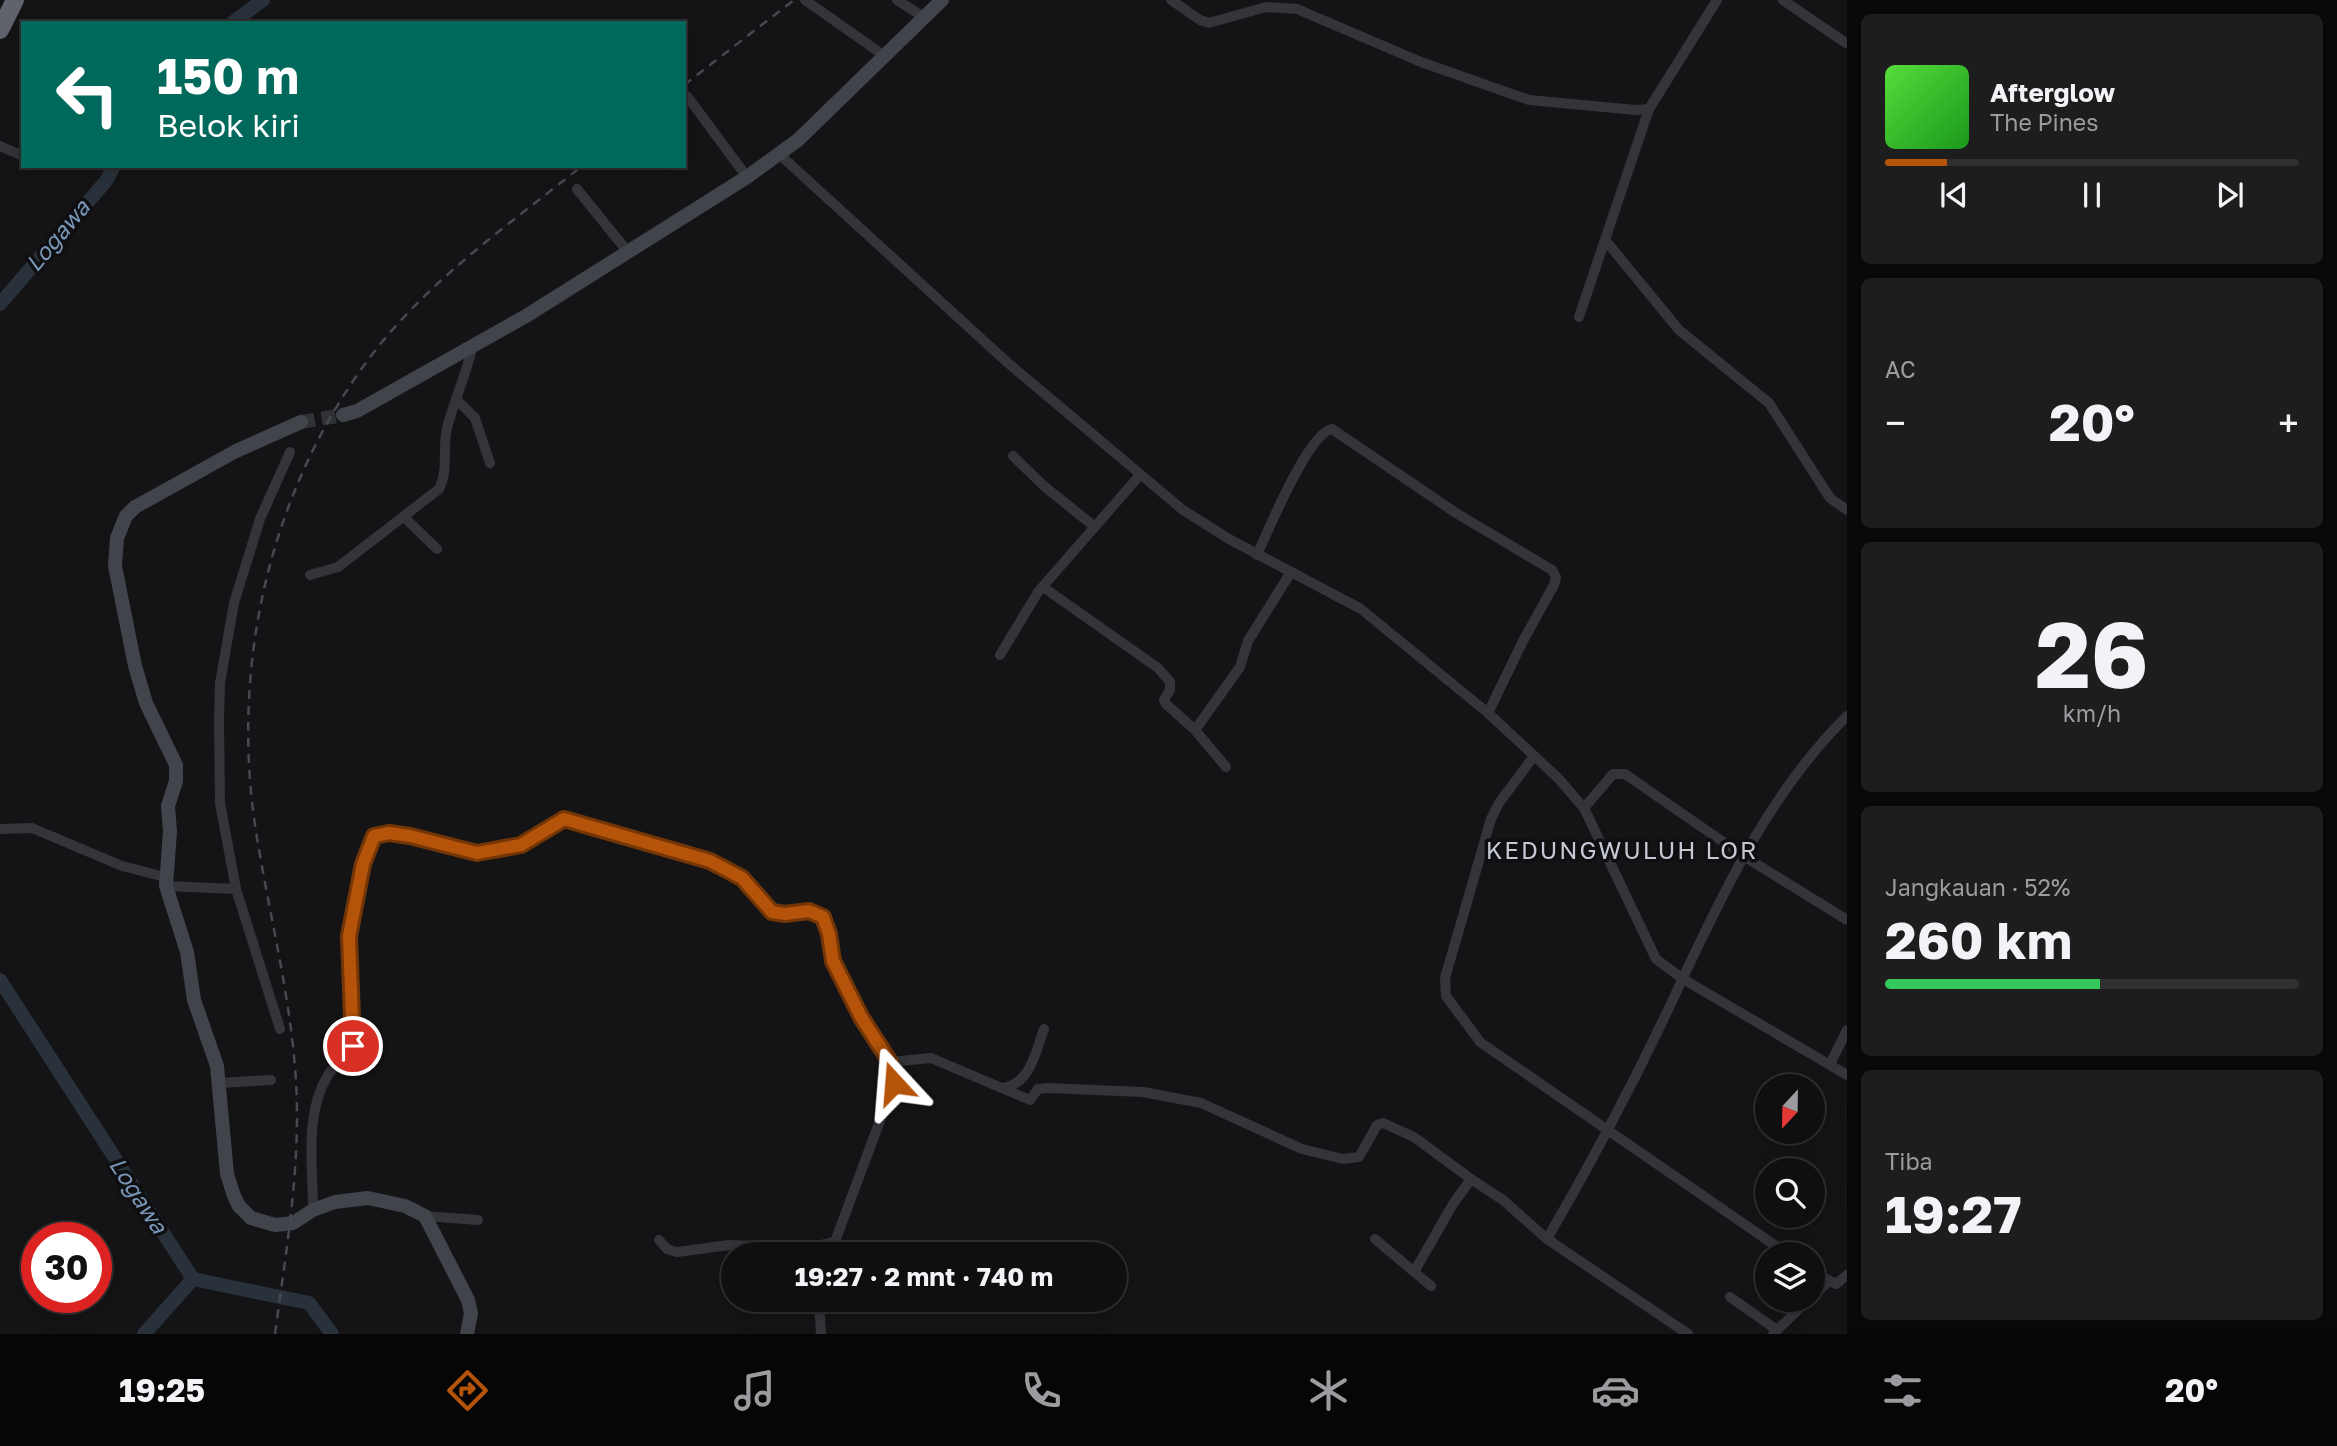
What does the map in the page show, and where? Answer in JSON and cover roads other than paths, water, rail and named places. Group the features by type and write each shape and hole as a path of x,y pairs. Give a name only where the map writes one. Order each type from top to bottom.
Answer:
{"highway":[{"path":"0,30 15,0"}],"street":[{"path":"805,0 886,57"},
{"path":"897,0 925,18"},
{"path":"343,415 362,408 472,348 747,177 798,140 942,0"},
{"path":"1171,0 1209,23 1266,7 1297,9 1421,62 1529,100 1598,108 1650,109"},
{"path":"1579,317 1650,109 1717,0"},
{"path":"1783,0 1846,43"},
{"path":"687,96 747,177"},
{"path":"1,149 21,155"},
{"path":"779,154 1008,363 1191,516 1257,555 1361,609 1488,713 1584,808 1653,954 1683,979 1847,1075"},
{"path":"577,189 627,251"},
{"path":"1606,241 1679,330 1769,404 1830,498 1847,510"},
{"path":"310,575 334,570 436,492 442,482 447,430 466,376 472,348"},
{"path":"456,399 475,418 490,463"},
{"path":"300,422 236,451 135,506 126,516 117,538 115,566 135,666 158,732 176,765 176,781 168,806 170,831 166,881 187,952 194,1000 216,1059 227,1174 239,1206 251,1218 275,1225 293,1223 313,1210 335,1202 368,1198 397,1204 425,1216 478,1220"},
{"path":"1257,555 1304,459 1321,433 1332,429 1456,513 1552,570 1556,578 1554,585 1488,713"},
{"path":"280,1029 236,889 220,803 219,720 224,658 246,559 260,519 290,452"},
{"path":"1013,456 1051,493 1095,527"},
{"path":"1000,655 1043,587 1140,475"},
{"path":"404,517 437,549"},
{"path":"1195,730 1240,667 1248,641 1291,572"},
{"path":"1043,587 1158,668 1170,682 1170,690 1164,700 1166,705 1195,730 1226,767"},
{"path":"1547,1239 1608,1132 1742,855 1804,765 1847,716"},
{"path":"1534,756 1499,803 1491,819 1445,978 1446,996 1480,1042 1770,1242"},
{"path":"1584,808 1613,774 1621,772 1742,855 1847,920"},
{"path":"313,1210 315,1106 329,1074 352,1052 349,936 370,841 380,833 410,836 477,853 521,845 564,819 710,861 742,878 772,912 785,914 809,911 823,917 833,961 845,988 890,1062 894,1077 892,1092 835,1242"},
{"path":"0,830 32,828 122,866 166,881 236,889"},
{"path":"1002,1088 1014,1086 1024,1079 1044,1029"},
{"path":"1830,1064 1847,1030"},
{"path":"890,1062 931,1058 1030,1100 1038,1089 1048,1088 1162,1094 1214,1107 1302,1149 1350,1159 1359,1157 1377,1125 1382,1123 1414,1137 1503,1200 1547,1239 1688,1334"},
{"path":"220,1083 271,1080"},
{"path":"1414,1272 1453,1204 1471,1179"},
{"path":"425,1216 468,1300 471,1313 467,1334"},
{"path":"1375,1239 1431,1286"},
{"path":"659,1240 667,1249 677,1252 721,1246"},
{"path":"1825,1280 1839,1283 1847,1275"},
{"path":"1825,1285 1828,1282"},
{"path":"1730,1297 1775,1332 1796,1312"},
{"path":"820,1312 821,1334"}],"waterway":[{"name":"Logawa","path":"235,21 263,0"},
{"name":"Logawa","path":"0,304 106,181 113,168"},
{"name":"Logawa","path":"0,980 193,1279 309,1303 332,1334"},
{"path":"144,1334 193,1279"}],"tunnel":[{"path":"301,422 343,415"}],"railway":[{"path":"686,83 794,0"},
{"path":"275,1334 292,1208 297,1114 289,1017 260,857 249,761 249,697 256,633 269,570 288,509 313,450 345,394 382,342 427,293 579,168"}],"district":[{"name":"KEDUNGWULUH LOR","path":"1622,849"}]}
